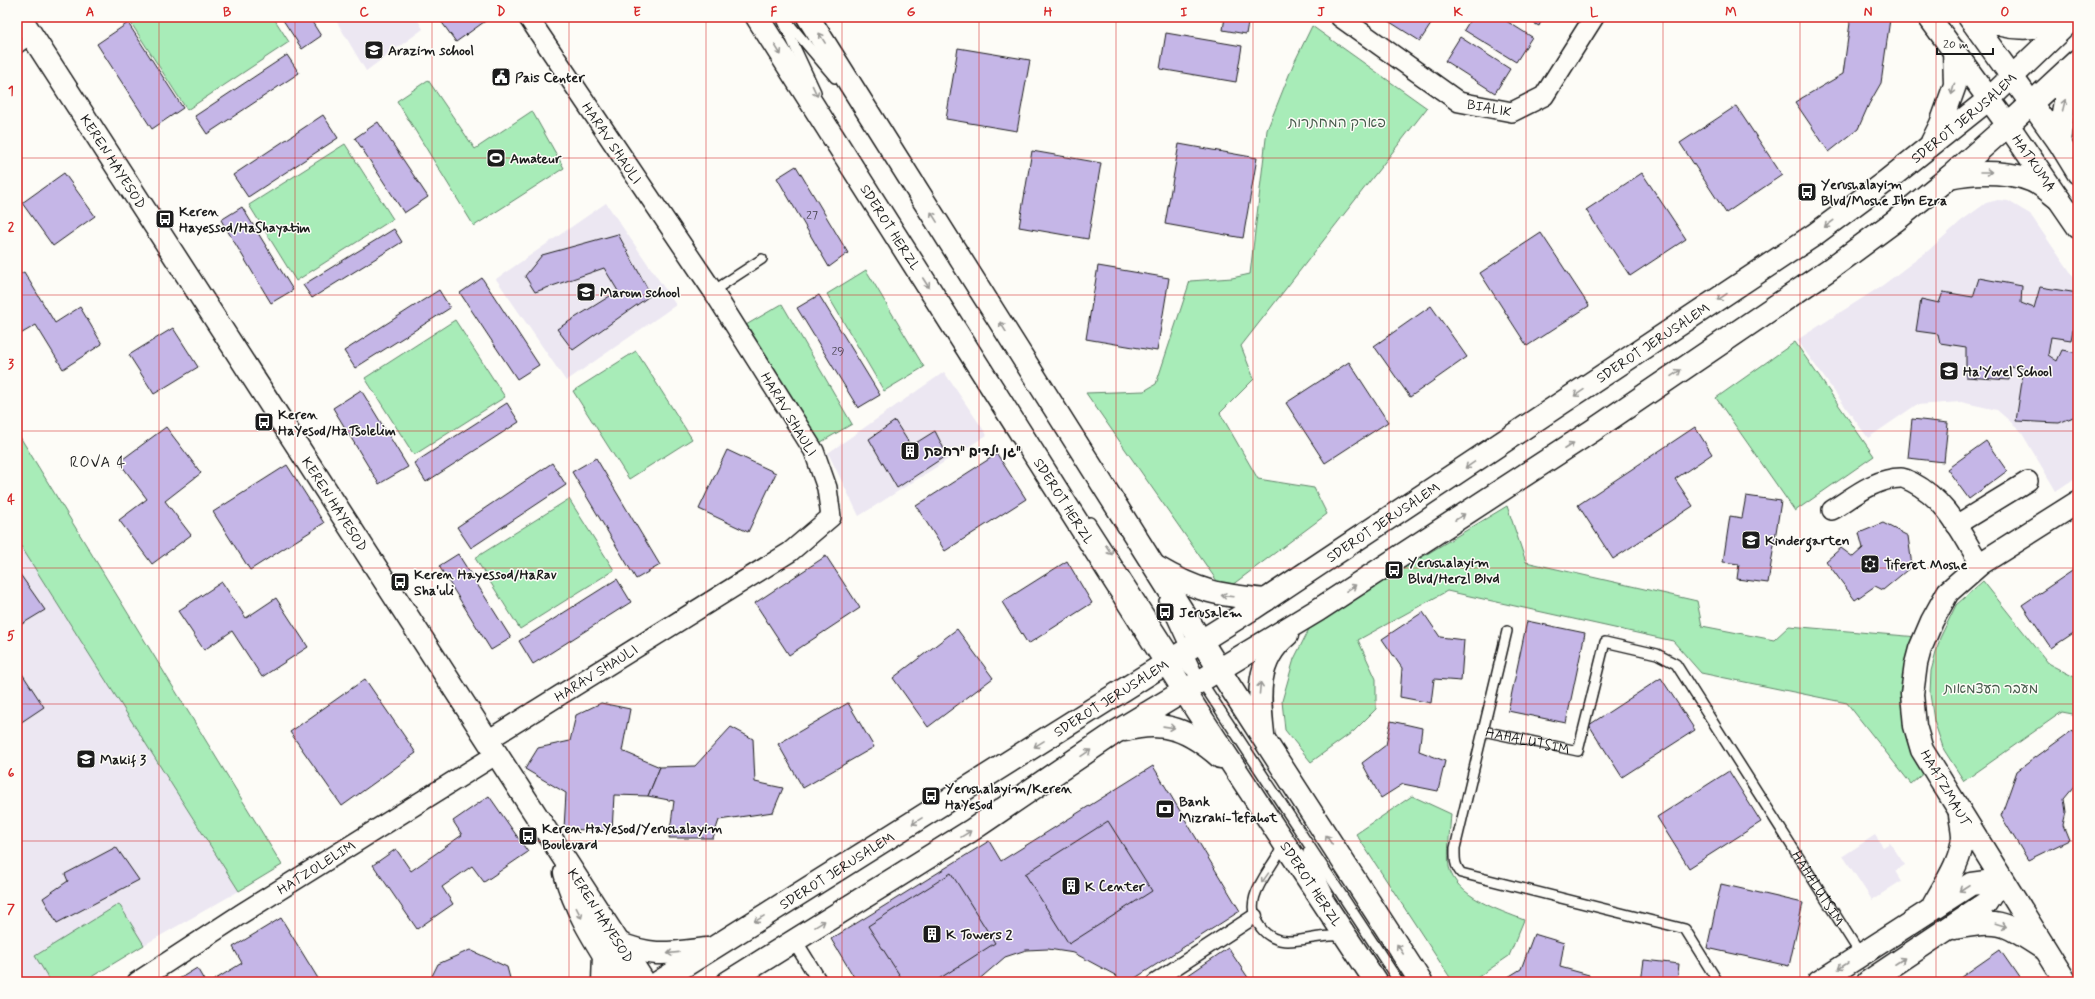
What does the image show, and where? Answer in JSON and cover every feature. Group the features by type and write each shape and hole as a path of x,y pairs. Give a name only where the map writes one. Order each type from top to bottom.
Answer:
{"main road":[{"name":"SDEROT HERZL","path":"757,17 996,393 1201,680 1264,741 1421,982"},
{"name":"SDEROT HERZL","path":"808,17 1024,360 1151,571 1183,653 1201,680 1234,769 1371,975"},
{"name":"HATKUMA","path":"1929,17 2008,125 2078,227"},
{"path":"1969,17 2059,142 2078,173"},
{"path":"1984,17 1993,23 2031,29 2071,19"},
{"name":"SDEROT JERUSALEM","path":"659,982 1266,600 1814,235 1929,148 1989,99 2071,19"},
{"name":"KEREN HAYESOD","path":"26,29 558,849 611,948 621,982"},
{"path":"1929,148 1941,124 1955,85 1954,50"},
{"path":"728,982 972,830 1116,732 1318,610 1592,431 1824,273 1895,221 1948,178 2032,104 2078,60"},
{"path":"2059,142 2065,100 2078,71"},
{"path":"1948,178 1970,172 1995,172 2041,185 2059,199"},
{"name":"HAATZMAUT","path":"2066,982 1960,814 1922,750 1915,726 1912,694 1920,649 1932,621 1948,592 1980,564 2078,502"},
{"path":"1151,571 1206,592 1222,596 1266,600"},
{"path":"1264,741 1259,700 1261,677 1267,660 1280,640 1318,610"},
{"path":"1116,732 1148,726 1175,728 1204,743 1234,769"},
{"path":"1930,910 1952,873 1958,856 1963,836 1960,814"},
{"path":"1819,982 1971,884 2001,880"},
{"path":"1868,982 1986,903 2001,880"},
{"path":"1949,929 1996,923 2017,932 2047,951"},
{"path":"603,982 611,948 658,954 712,949"},
{"name":"KEREN HAYESOD","path":"611,948 644,982"}],"street":[{"name":"HARAV SHAULI","path":"492,747 790,552 831,517 827,488 814,451 712,291 528,17"},
{"name":"BIALIK","path":"1340,17 1459,102 1512,112 1544,96 1594,17"},
{"path":"1832,510 1865,489 1883,481 1902,478 1920,486 1941,502 1980,564"},
{"path":"1956,525 2028,481"},
{"name":"HATZOLELIM","path":"137,982 242,914 492,747"},
{"path":"1154,982 1255,916"},
{"path":"794,940 820,982"}],"lane":[{"path":"783,17 845,156"},
{"path":"783,17 880,131"},
{"path":"712,291 762,259"},
{"path":"996,393 1076,502"},
{"path":"1085,515 1183,653"},
{"path":"1160,594 1183,653"},
{"path":"1483,731 1507,631"},
{"name":"HAHALUTSIM","path":"1718,982 1685,928 1461,873 1456,868 1454,862 1455,848 1483,731 1578,751 1605,642 1657,654 1676,664 1861,955"},
{"path":"1201,680 1399,982"},
{"path":"1289,814 1371,975"},
{"path":"1284,844 1279,856 1256,889 1253,900 1255,916 1258,924 1265,933 1280,940 1292,941 1326,935 1344,936"}],"shaded area":[{"name":"Arazim school","path":"334,17 416,17 423,29 366,71"},
{"name":"Ha'Yovel School","path":"1998,200 2008,201 2030,214 2078,284 2078,476 2056,491 2020,430 1997,410 1961,402 1916,405 1868,438 1797,340 1883,285 1929,250 1961,221 1986,203"},
{"name":"Marom school","path":"606,203 676,305 566,381 496,279"},
{"path":"944,372 987,435 859,516 828,453"},
{"name":"Makif 3","path":"17,540 239,891 144,945 83,982 17,982"},
{"path":"1875,835 1883,847 1890,843 1905,865 1895,871 1901,881 1872,900 1843,856"}],"green space":[{"path":"141,17 273,17 289,42 187,110 131,23"},
{"name":"פארק המחתרות","path":"1312,26 1427,108 1241,346 1254,379 1220,413 1258,479 1314,488 1327,514 1224,591 1086,393 1144,391 1156,384 1190,281 1232,278 1250,274 1267,130 1293,65"},
{"name":"Amateur","path":"428,80 475,149 532,111 564,168 474,226 397,101"},
{"path":"345,144 393,219 296,281 249,205"},
{"path":"866,270 924,367 884,391 827,294"},
{"path":"782,304 852,424 816,445 746,325"},
{"path":"455,320 505,397 414,455 365,378"},
{"path":"1795,342 1874,456 1795,511 1716,398"},
{"path":"636,351 692,439 629,479 573,391"},
{"path":"17,432 282,865 239,891 17,540"},
{"path":"569,499 614,570 520,629 475,558"},
{"path":"1507,506 1526,562 1697,601 1702,626 1774,640 1789,626 1918,637 1926,771 1911,784 1847,703 1701,673 1673,641 1447,591 1358,640 1376,679 1376,709 1354,731 1311,762 1285,730 1282,701 1294,659 1312,623"},
{"name":"מעבר העצמאות","path":"1983,581 2049,664 2078,679 2078,715 2062,712 1964,781 1944,750 1934,721 1930,694 1931,671 1940,638 1956,605"},
{"path":"1412,796 1451,814 1448,862 1453,877 1460,887 1491,907 1524,920 1509,956 1471,982 1453,982 1356,834"},
{"path":"119,904 144,945 83,982 51,982 35,956"}],"building":[{"path":"281,17 309,17 321,36 302,49"},
{"path":"438,17 491,17 456,42"},
{"path":"1225,17 1249,17 1246,34 1223,30"},
{"path":"1382,17 1433,17 1435,18 1420,41"},
{"path":"1472,17 1500,17 1532,37 1516,62 1464,30"},
{"path":"1522,17 1543,17 1539,26"},
{"path":"1847,17 1889,17 1890,19 1881,83 1869,104 1858,129 1829,152 1795,102 1843,74 1850,23"},
{"path":"128,23 183,108 152,129 97,44"},
{"path":"1166,33 1242,46 1236,82 1160,69"},
{"path":"1460,37 1510,69 1495,93 1445,61"},
{"path":"958,48 1030,60 1017,131 946,119"},
{"path":"287,55 299,73 207,134 195,116"},
{"path":"1736,106 1782,175 1726,213 1680,143"},
{"path":"323,115 338,138 248,197 233,175"},
{"path":"378,122 428,197 404,213 355,138"},
{"path":"1179,144 1257,158 1243,238 1165,224"},
{"path":"1032,151 1101,163 1088,239 1019,227"},
{"path":"796,166 848,253 829,267 777,178"},
{"path":"64,173 95,216 53,246 22,203"},
{"path":"1642,173 1686,239 1630,276 1586,210"},
{"path":"242,207 293,290 271,303 221,220"},
{"path":"394,229 402,242 312,298 303,285"},
{"path":"1541,233 1589,306 1527,346 1480,273"},
{"path":"618,234 651,295 573,350 557,329 618,291 604,268 535,292 525,276 542,255"},
{"path":"1098,266 1169,278 1157,351 1086,339"},
{"path":"24,272 55,323 80,307 102,344 63,369 36,325 17,336 17,276"},
{"path":"482,278 539,365 517,379 460,293"},
{"path":"1979,278 2022,286 2021,303 2034,308 2040,287 2078,293 2078,304 2071,340 2051,337 2048,355 2057,361 2062,350 2078,353 2078,415 2059,423 2016,421 2024,368 2011,367 2009,380 1966,377 1966,347 1940,343 1938,334 1916,331 1921,299 1939,303 1943,292 1973,297"},
{"path":"439,290 450,308 355,368 344,351"},
{"path":"819,295 880,395 858,408 797,308"},
{"path":"1431,306 1467,357 1410,397 1374,346"},
{"path":"173,328 198,367 154,394 129,355"},
{"path":"1349,362 1388,422 1325,463 1286,403"},
{"path":"361,390 408,467 379,484 333,408"},
{"path":"507,403 519,422 426,482 414,463"},
{"path":"1912,419 1948,423 1944,462 1908,458"},
{"name":"גן ילדים \"רחפת\"","path":"895,421 911,446 935,431 947,455 897,488 869,439"},
{"path":"166,427 201,473 165,501 191,535 152,564 119,520 147,499 119,462"},
{"path":"1695,427 1712,454 1675,479 1693,506 1613,559 1578,505"},
{"path":"1986,441 2007,471 1969,499 1947,469"},
{"path":"727,450 776,473 748,532 699,509"},
{"path":"997,454 1026,499 945,551 916,506"},
{"path":"596,458 660,565 636,579 572,472"},
{"path":"552,463 566,485 471,548 457,527"},
{"path":"287,465 324,523 250,570 213,512"},
{"name":"Kindergarten","path":"1746,496 1781,501 1768,583 1737,579 1739,564 1723,562 1730,516 1742,518"},
{"name":"Tiferet Moshe","path":"1883,523 1908,536 1912,566 1883,590 1875,586 1855,600 1826,561 1841,548 1853,557 1863,548 1859,533"},
{"path":"458,554 511,638 491,650 439,566"},
{"path":"826,556 860,608 789,655 755,603"},
{"path":"1067,561 1092,603 1028,644 1002,602"},
{"path":"2078,567 2078,630 2051,648 2022,605"},
{"path":"17,570 45,610 17,627"},
{"path":"617,579 631,602 533,664 519,641"},
{"path":"222,582 246,618 276,598 308,647 262,677 232,631 204,650 178,611"},
{"path":"1423,612 1440,637 1464,640 1461,681 1434,679 1431,703 1400,697 1402,668 1382,639"},
{"path":"1527,621 1585,633 1566,723 1508,711"},
{"path":"957,629 993,678 928,727 893,678"},
{"path":"17,666 44,707 17,725"},
{"path":"1661,678 1695,730 1622,777 1589,725"},
{"path":"365,679 416,753 342,806 290,732"},
{"path":"601,703 630,709 622,751 660,767 648,796 614,795 612,831 564,829 566,793 525,769 538,748 570,741 576,715"},
{"path":"848,703 874,747 803,788 778,744"},
{"path":"1391,721 1422,728 1419,751 1445,761 1438,791 1403,784 1381,798 1362,763 1386,745"},
{"path":"731,727 753,739 755,782 783,788 773,812 719,820 713,838 669,838 674,801 648,796 660,767 695,766"},
{"path":"2073,730 2078,741 2078,781 2064,798 2066,812 2063,825 2069,840 2028,860 2001,816 2017,771"},
{"name":"K Center","path":"1153,766 1240,911 1129,982 1121,982 1115,975 1074,953 1048,949 1026,950 1005,957 976,982 857,982 831,939 989,841 1001,861"},
{"path":"1729,771 1761,822 1689,868 1657,817"},
{"path":"489,796 528,852 484,882 472,866 442,887 453,904 417,929 373,865 396,849 411,871 462,835 453,821"},
{"path":"1108,821 1152,891 1069,944 1025,874"},
{"path":"116,847 139,880 57,923 43,898 68,881 65,874"},
{"name":"K Towers 2","path":"951,873 995,943 934,982 904,982 868,926"},
{"path":"1721,884 1803,903 1789,966 1707,948"},
{"path":"281,918 319,980 315,982 211,982 242,963 233,947"},
{"path":"1534,934 1564,943 1560,967 1589,975 1588,982 1500,982 1521,969"},
{"path":"1228,948 1251,982 1178,982"},
{"path":"470,950 507,967 511,982 429,982 438,964"},
{"path":"2000,950 2022,982 1954,982"},
{"path":"1644,960 1679,964 1677,982 1641,982"},
{"path":"197,968 205,982 174,982"}],"place":[{"name":"Arazim school","path":"374,50"},
{"name":"Pais Center","path":"501,77"},
{"name":"Amateur","path":"496,158"},
{"name":"Yerushalayim Blvd/Moshe Ibn Ezra","path":"1807,192"},
{"name":"Keren Hayessod/HaShayatim","path":"165,219"},
{"name":"Marom school","path":"586,292"},
{"name":"Ha'Yovel School","path":"1949,371"},
{"name":"Keren HaYesod/HaTsolelim","path":"264,422"},
{"name":"גן ילדים \"רחפת\"","path":"910,451"},
{"name":"Kindergarten","path":"1751,540"},
{"name":"Tiferet Moshe","path":"1870,564"},
{"name":"Yerushalayim Blvd/Herzl Blvd","path":"1394,570"},
{"name":"Keren Hayessod/HaRav Sha'uli","path":"400,582"},
{"name":"Jerusalem","path":"1165,612"},
{"name":"Makif 3","path":"86,759"},
{"name":"Yerushalayim/Keren HaYesod","path":"931,796"},
{"name":"Bank Mizrahi-Tefahot","path":"1165,809"},
{"name":"Keren HaYesod/Yerushalayim Boulevard","path":"528,836"},
{"name":"K Center","path":"1071,886"},
{"name":"K Towers 2","path":"932,934"}],"district":[{"name":"ROVA 4","path":"98,462"}]}
